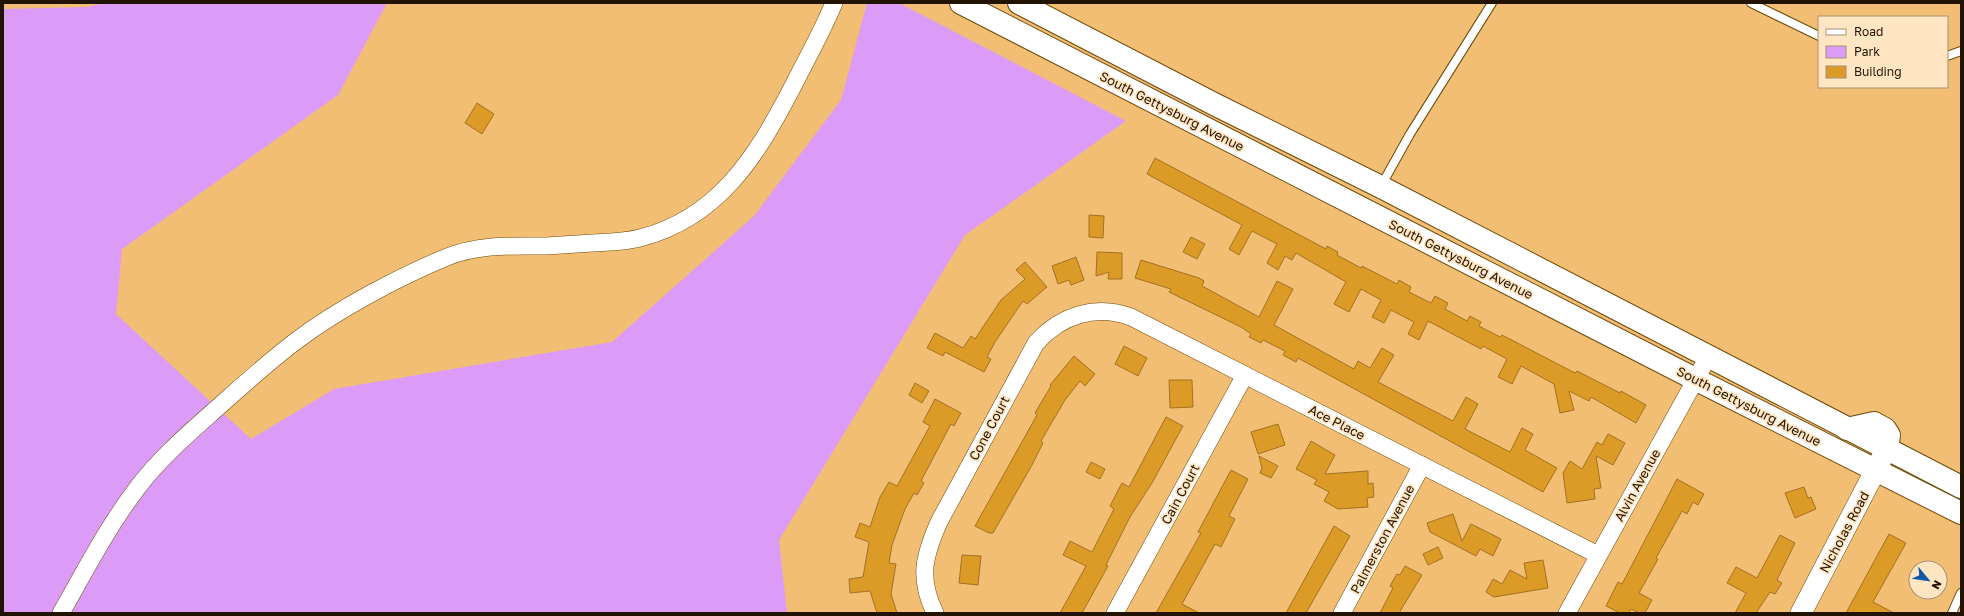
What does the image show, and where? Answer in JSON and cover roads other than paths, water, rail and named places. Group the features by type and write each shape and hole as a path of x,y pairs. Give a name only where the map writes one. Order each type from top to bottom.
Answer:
{"main road":[{"name":"South Gettysburg Avenue","path":"961,3 1695,380 1961,513"},
{"name":"South Gettysburg Avenue","path":"1019,3 1216,105 1381,187 1847,429 1874,423 1885,429 1889,436 1887,450"},
{"path":"1887,450 1961,487"}],"street":[{"path":"61,613 100,544 126,504 150,473 206,419 264,367 296,341 326,321 392,284 447,257 463,251 503,246 552,246 638,239 664,230 708,204 740,173 772,127 834,3"},
{"name":"Ace Place","path":"1070,318 1093,311 1122,314 1188,345 1598,555"},
{"name":"Cone Court","path":"935,613 925,582 924,571 927,554 939,522 1028,356 1044,335 1052,328 1070,318"},
{"name":"Alvin Avenue","path":"1567,613 1708,356"},
{"name":"Cain Court","path":"1116,613 1245,375"},
{"name":"Nicholas Road","path":"1800,613 1887,450"},
{"name":"Palmerston Avenue","path":"1342,613 1422,465"}],"lane":[{"path":"1381,187 1410,134 1492,3"},
{"path":"1751,3 1818,36"},
{"path":"1948,56 1961,51"},
{"path":"1952,613 1961,594"}]}
